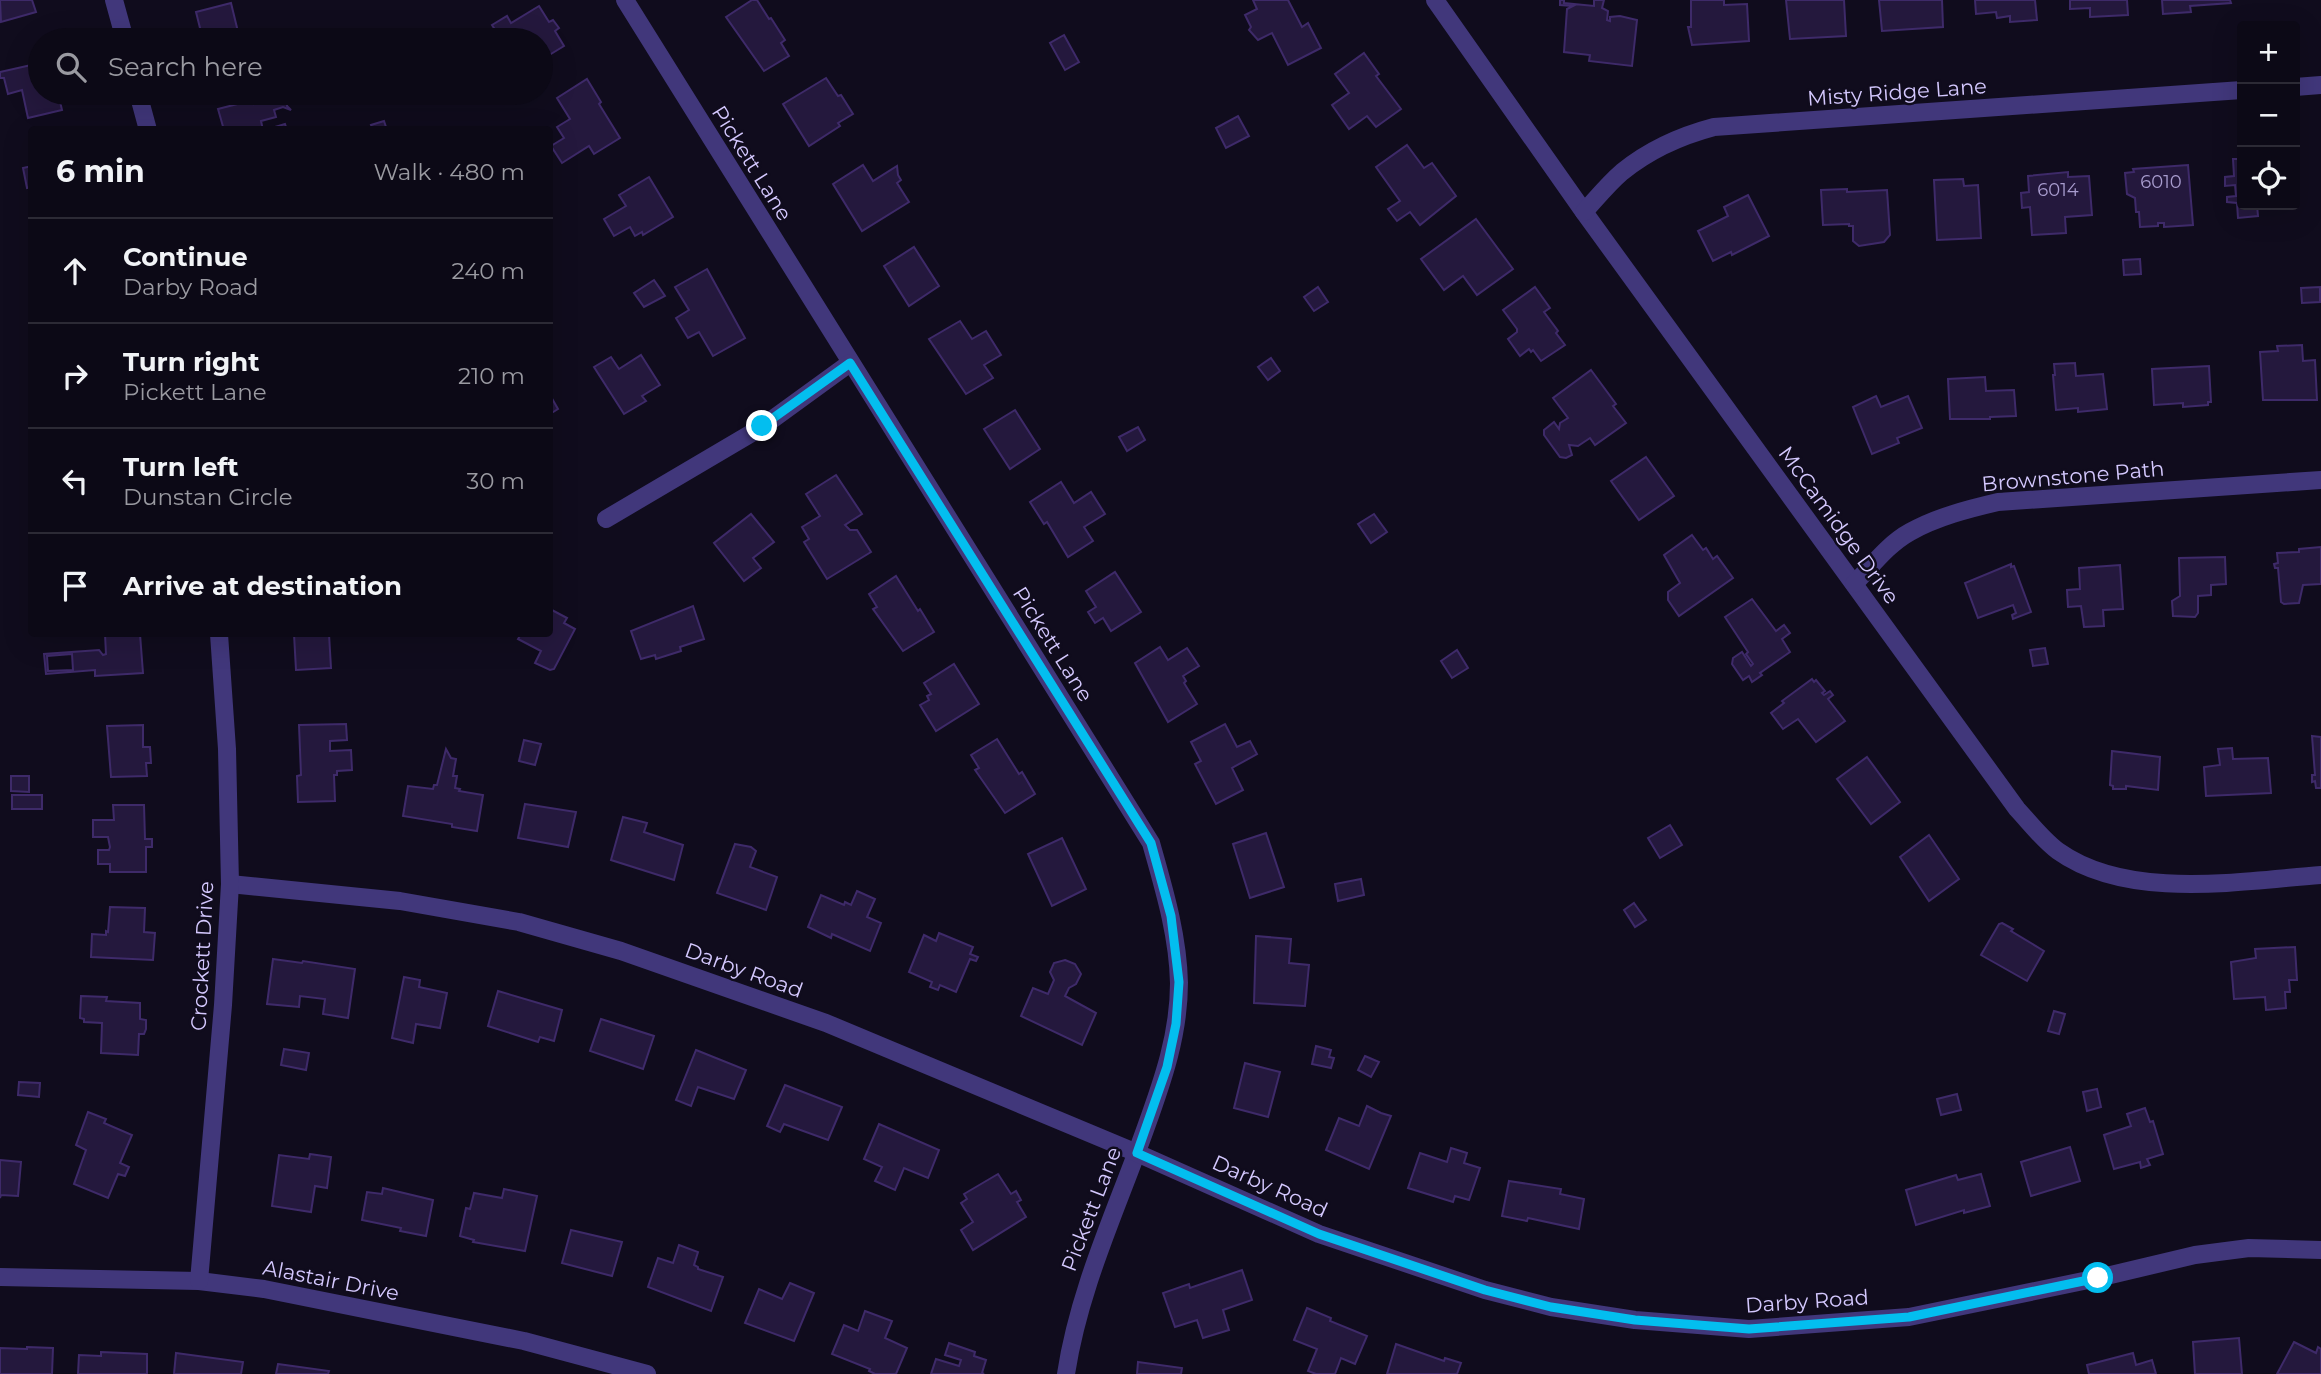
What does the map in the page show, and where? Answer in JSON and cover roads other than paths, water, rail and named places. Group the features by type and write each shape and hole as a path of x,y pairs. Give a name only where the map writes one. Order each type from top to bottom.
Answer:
{"street":[{"path":"114,0 122,28"},
{"name":"Pickett Lane","path":"625,0 1151,843 1171,916 1179,982 1176,1024 1167,1067 1088,1280 1066,1374"},
{"name":"McCamidge Drive","path":"1435,0 1584,212 2017,809 2056,850 2083,866 2130,879 2197,884 2321,875"},
{"path":"2300,86 2321,85"},
{"name":"Misty Ridge Lane","path":"1584,212 1620,173 1651,152 1683,135 1714,128 2237,90"},
{"path":"141,105 147,126"},
{"path":"606,519 762,426 850,363"},
{"name":"Brownstone Path","path":"1854,584 1883,554 1909,533 1965,509 1998,502 2321,480"},
{"name":"Crockett Drive","path":"199,1280 223,1005 230,884 227,749 219,637"},
{"name":"Darby Road","path":"230,884 400,901 519,922 621,951 826,1023 1137,1153 1319,1234 1472,1286 1551,1307 1635,1320 1749,1329 1909,1317 2195,1255 2249,1248 2321,1250"},
{"name":"Alastair Drive","path":"0,1277 199,1280 264,1289 524,1341 647,1374"}]}
